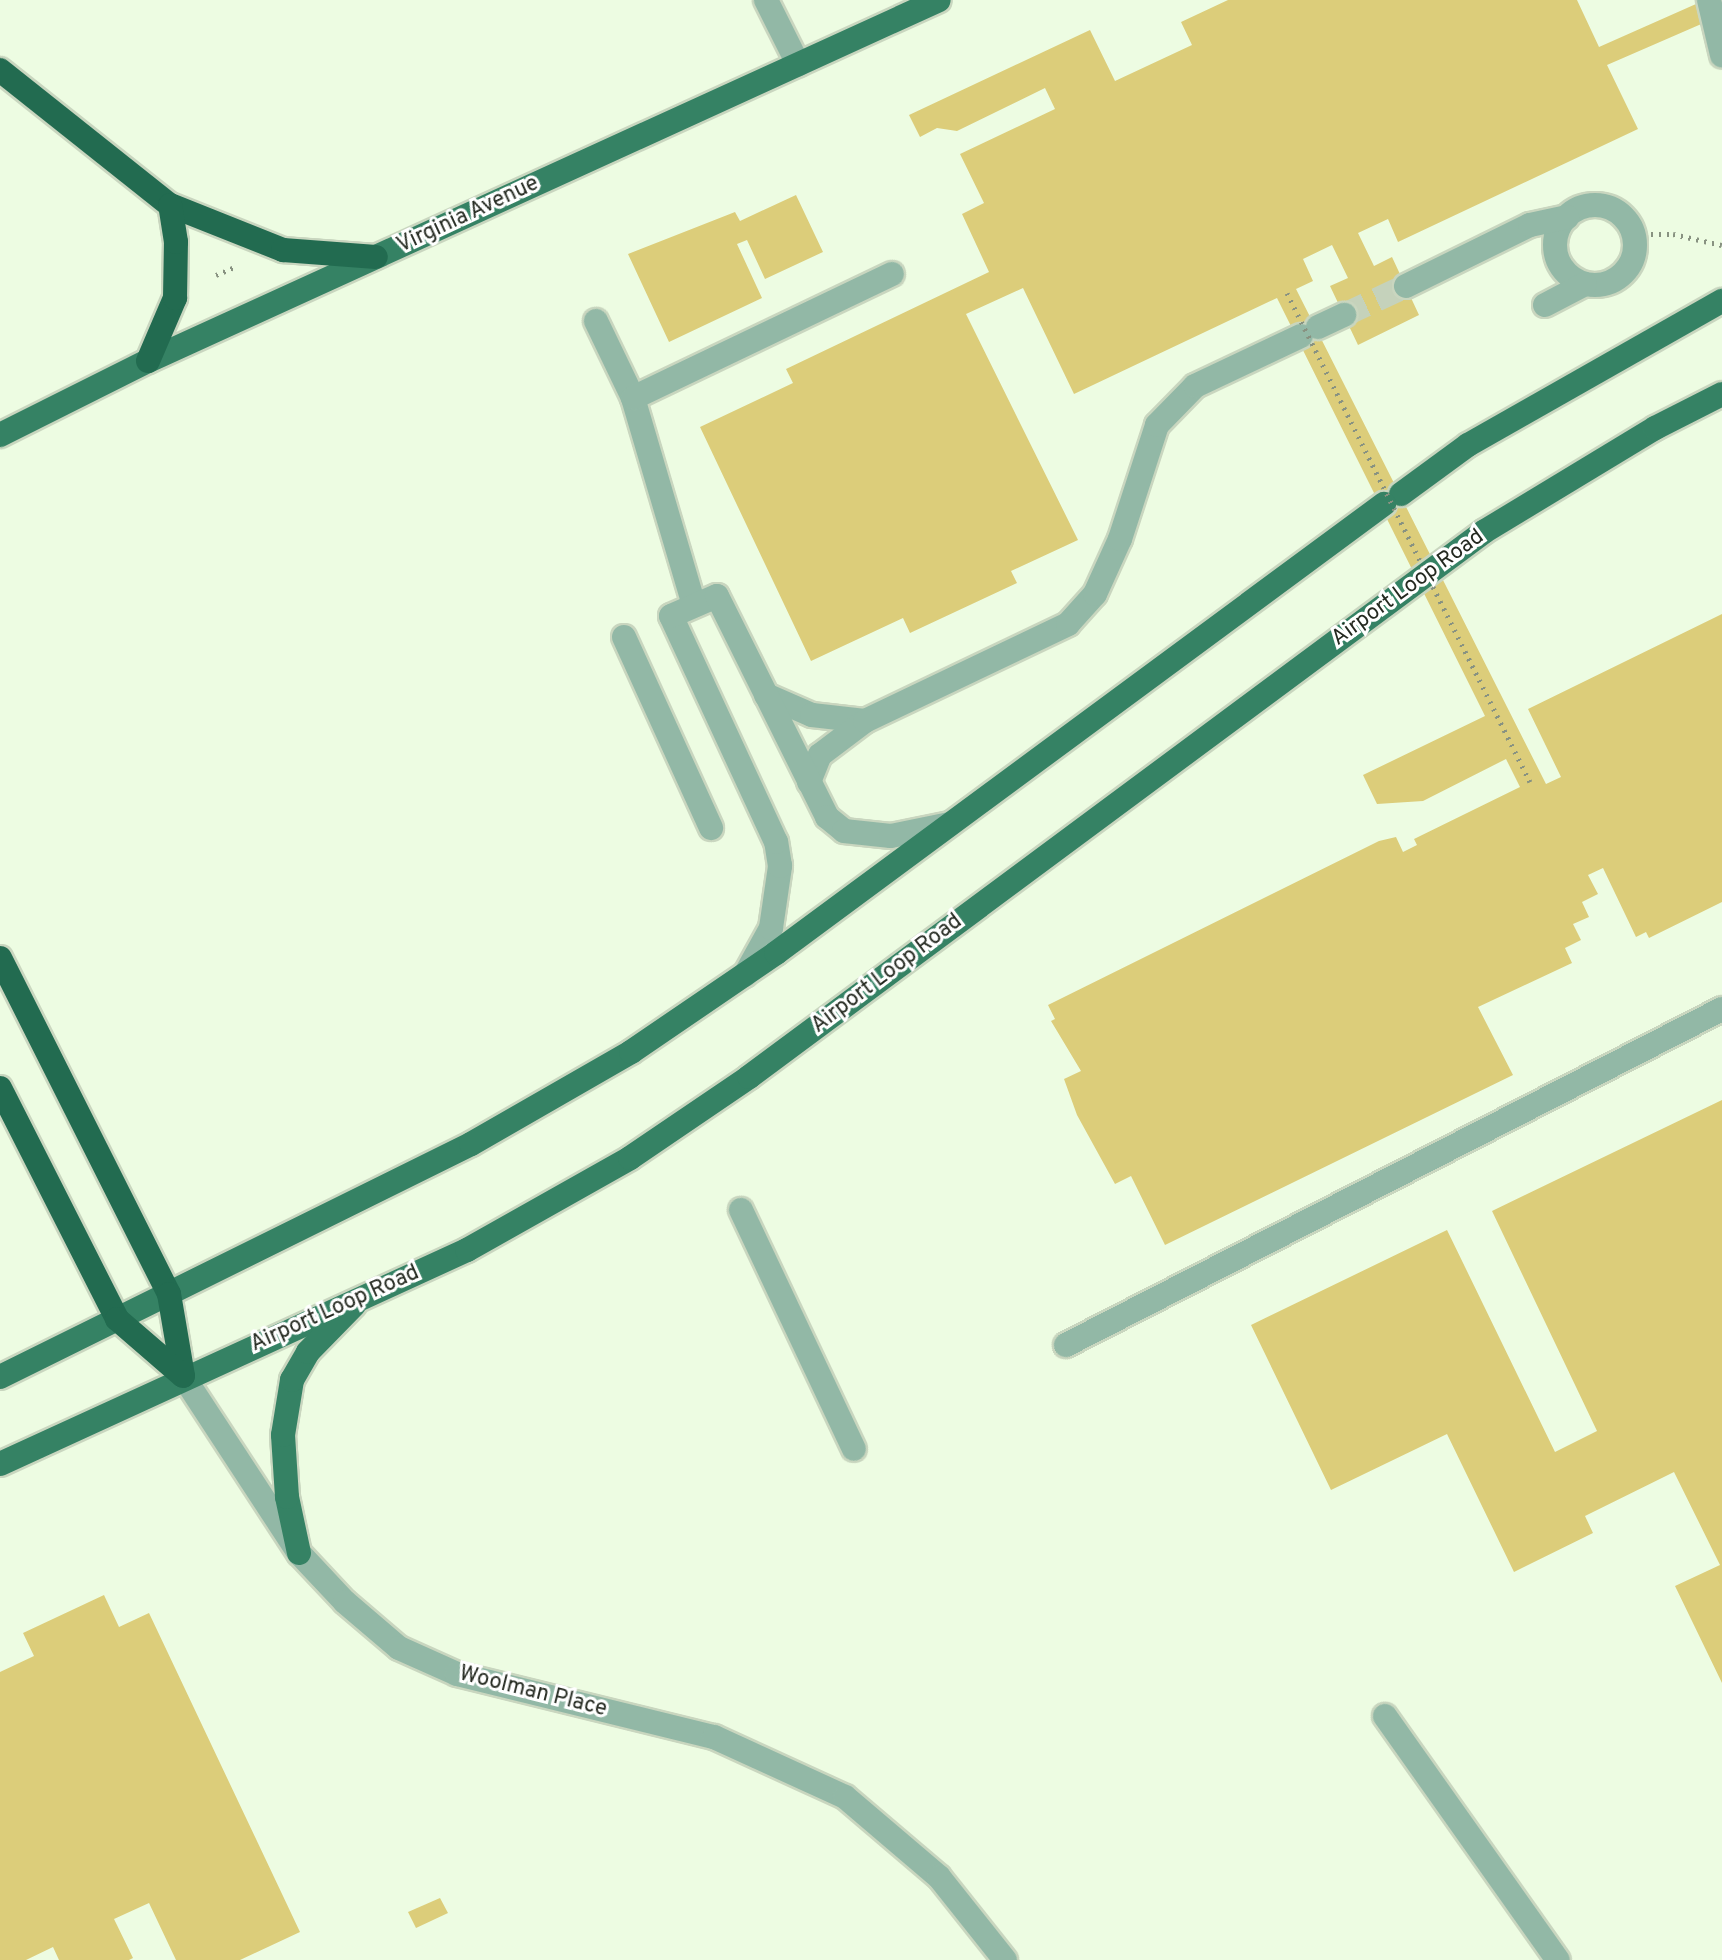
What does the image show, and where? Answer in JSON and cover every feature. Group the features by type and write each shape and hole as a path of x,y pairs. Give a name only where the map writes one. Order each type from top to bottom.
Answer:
{"highway":[{"path":"0,70 170,205 283,250 376,257"},
{"path":"148,361 175,298 176,242 170,205"},
{"path":"0,958 169,1294 183,1376"},
{"path":"0,1088 117,1319 183,1376"}],"main road":[{"name":"Virginia Avenue","path":"0,435 148,361 939,0"},
{"path":"0,1377 471,1144 631,1052 745,975 1468,445 1722,301"},
{"name":"Airport Loop Road","path":"0,1464 183,1376 467,1250 630,1158 749,1077 1485,531 1655,428 1722,394"},
{"path":"299,1553 287,1497 283,1435 292,1380 308,1352 363,1296"}],"street":[{"path":"766,0 798,64"},
{"path":"1709,0 1722,55"},
{"path":"1606,205 1628,221 1635,234 1633,262 1624,273 1599,285 1585,284 1572,278 1556,256 1555,242 1567,217 1578,208 1606,205"},
{"path":"1406,286 1530,225 1567,217"},
{"path":"633,398 892,274"},
{"path":"1545,305 1585,284"},
{"path":"809,782 820,755 865,721 1068,624 1095,594 1120,539 1157,425 1195,386 1344,315"},
{"path":"596,321 633,398 706,601 766,695 827,817 844,831 891,836 953,823"},
{"path":"706,601 671,616 776,842 780,866 771,928 745,975"},
{"path":"624,637 711,828"},
{"path":"766,695 812,715 865,721"},
{"path":"1066,1345 1722,1009"},
{"path":"741,1210 854,1449"},
{"name":"Woolman Place","path":"183,1376 299,1553 345,1602 399,1648 457,1674 714,1737 845,1797 939,1877 1005,1960"},
{"path":"1385,1716 1558,1960"}],"path":[{"path":"1635,234 1673,234 1722,245"},
{"path":"1287,293 1530,782"}],"building":[{"path":"1228,0 1577,0 1599,47 1705,0 1722,0 1722,15 1607,65 1638,129 1398,242 1388,219 1358,233 1374,266 1392,257 1419,315 1358,345 1330,286 1348,278 1332,245 1303,259 1313,281 1296,289 1546,784 1561,777 1528,709 1722,614 1722,902 1649,938 1646,932 1636,937 1603,868 1588,875 1598,894 1582,902 1589,917 1573,924 1581,940 1565,948 1572,963 1478,1007 1513,1075 1165,1245 1131,1176 1115,1184 1077,1115 1064,1079 1081,1071 1051,1021 1055,1019 1048,1005 1379,841 1396,837 1403,852 1417,845 1414,839 1520,787 1506,759 1423,801 1377,804 1363,775 1485,716 1277,298 1074,394 1023,288 966,314 1078,540 1011,571 1017,583 910,633 903,618 811,661 700,427 793,383 786,369 989,272 962,214 984,203 960,154 1055,109 1045,88 957,131 937,128 920,137 909,115 1090,30 1115,81 1192,45 1181,22"},
{"path":"796,195 823,252 765,279 747,240 737,244 762,298 669,342 628,254 735,212 740,221"},
{"path":"1722,1100 1722,1683 1675,1586 1720,1565 1674,1472 1585,1516 1593,1533 1514,1572 1447,1434 1331,1490 1251,1325 1447,1230 1555,1452 1597,1431 1492,1211"},
{"path":"104,1595 119,1627 149,1613 300,1932 240,1960 176,1960 149,1903 114,1919 133,1958 129,1960 59,1960 53,1947 26,1960 0,1960 0,1672 34,1656 23,1633"},
{"path":"440,1898 448,1913 416,1928 408,1912"}],"tunnel":[{"path":"1344,315 1406,286"}]}
